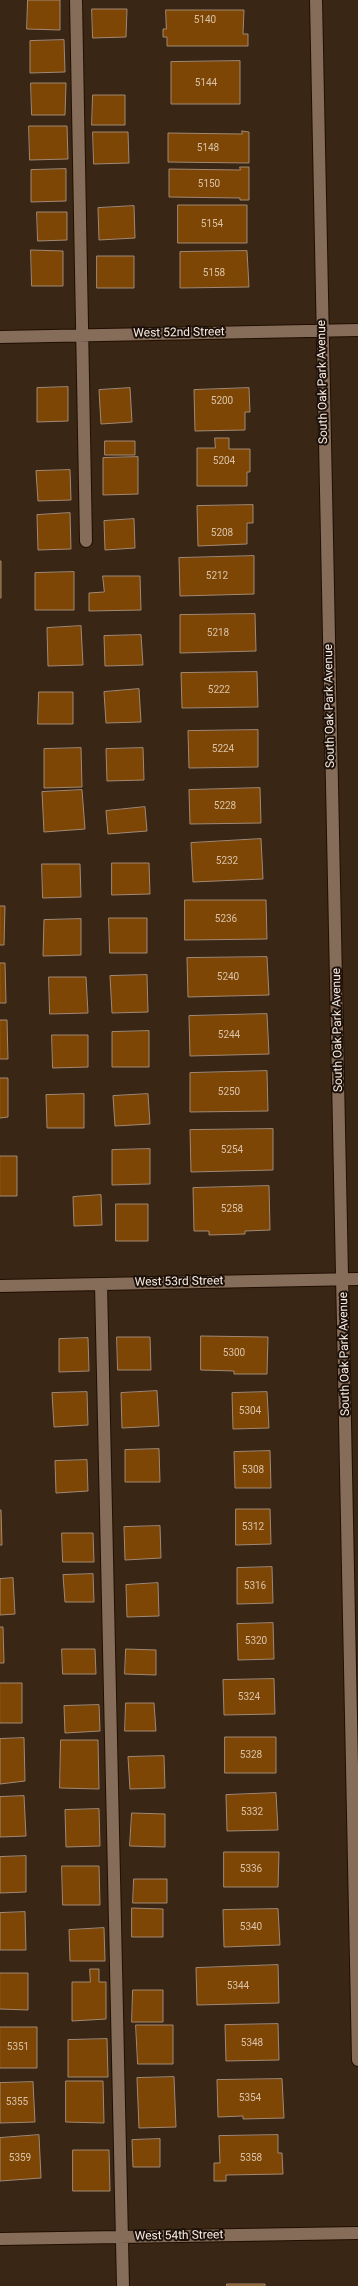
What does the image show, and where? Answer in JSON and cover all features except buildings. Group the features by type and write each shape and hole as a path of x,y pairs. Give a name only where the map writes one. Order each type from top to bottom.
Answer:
{"street":[{"path":"76,0 86,541"},
{"name":"South Oak Park Avenue","path":"316,0 358,2060"},
{"name":"West 52nd Street","path":"0,337 358,330"},
{"name":"West 53rd Street","path":"0,1286 358,1278"},
{"path":"101,1284 123,2286"},
{"name":"West 54th Street","path":"0,2240 358,2233"}]}
